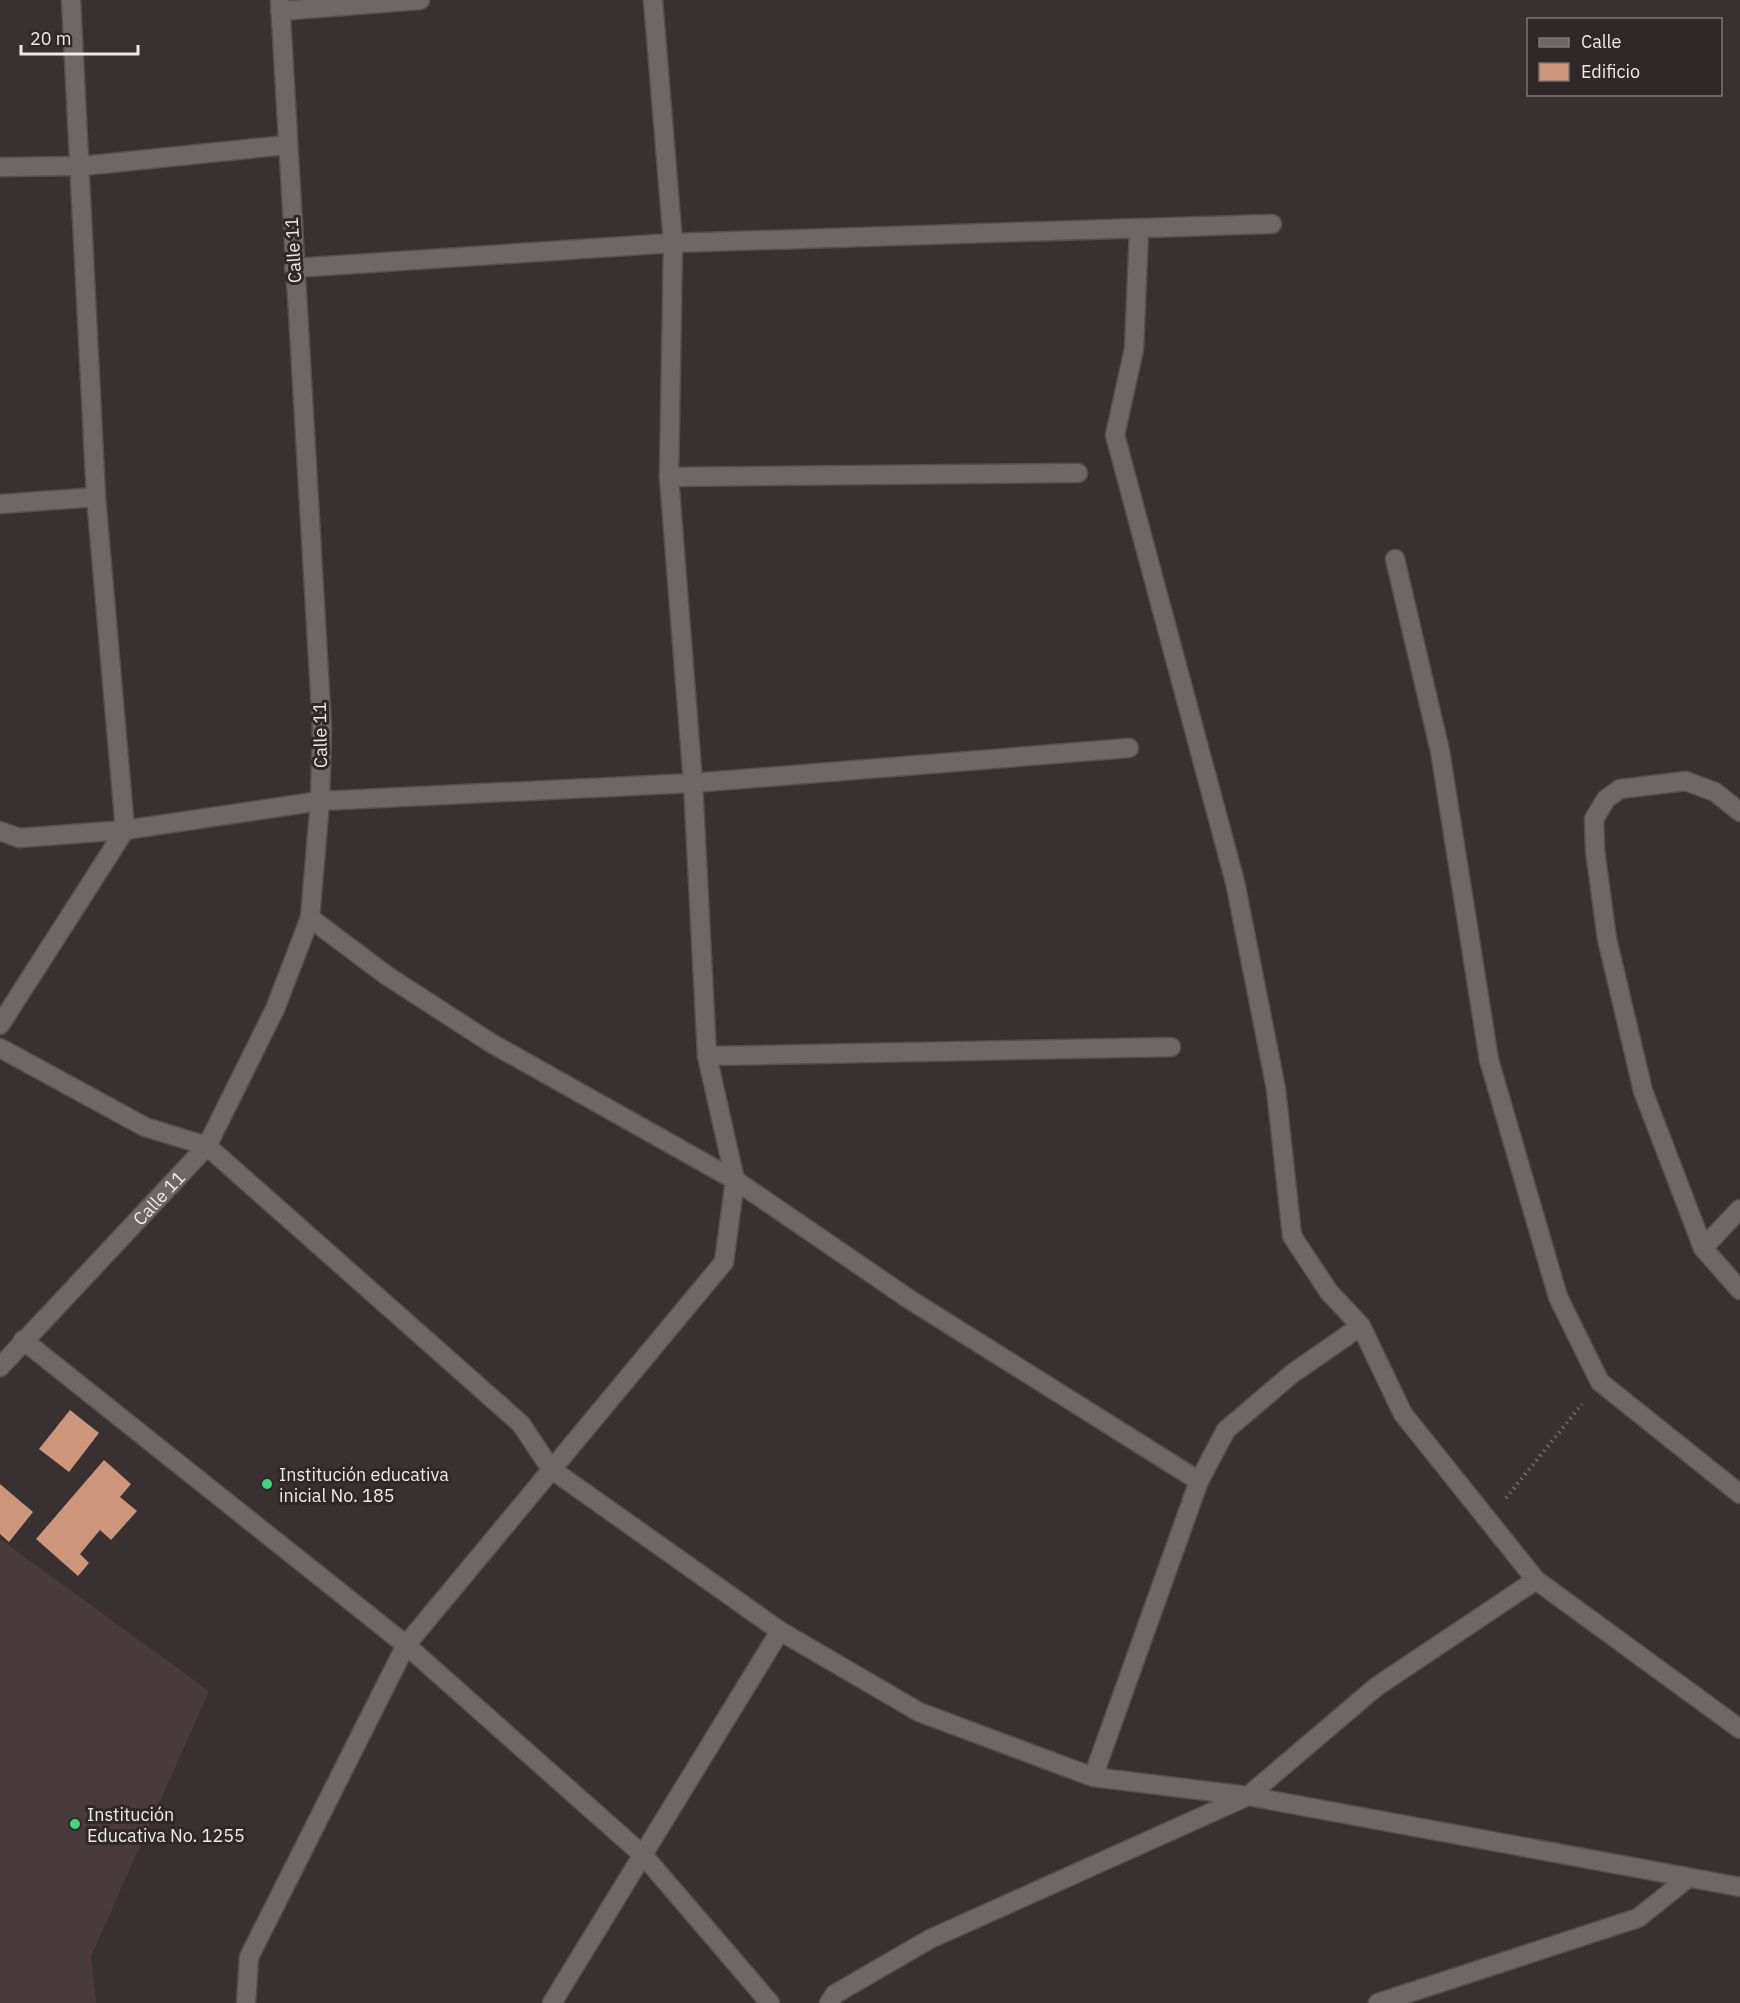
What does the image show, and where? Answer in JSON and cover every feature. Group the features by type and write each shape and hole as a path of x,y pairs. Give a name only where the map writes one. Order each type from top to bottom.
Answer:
{"street":[{"path":"0,1025 125,830 96,497 71,0"},
{"path":"280,5 420,0"},
{"path":"246,2003 249,1957 406,1645 724,1262 735,1180 707,1056 693,783 669,477 673,243 653,0"},
{"name":"Calle 11","path":"0,1367 207,1146 275,1009 310,918 320,801 321,728 286,146 280,5"},
{"path":"0,167 81,166 286,146"},
{"path":"294,268 673,243 1272,224"},
{"path":"1139,230 1134,349 1115,435 1235,882 1276,1089 1292,1236 1329,1292 1361,1326 1404,1414 1536,1580 1740,1729"},
{"path":"669,477 1078,473"},
{"path":"0,504 96,497"},
{"path":"1395,559 1440,751 1489,1060 1558,1297 1600,1382 1740,1494"},
{"path":"0,831 19,838 125,830 320,801 693,783 1129,748"},
{"path":"1740,812 1715,792 1686,781 1620,789 1606,799 1594,819 1595,850 1607,939 1642,1091 1703,1248 1740,1290"},
{"path":"310,918 386,975 491,1043 735,1180 912,1301 1199,1481"},
{"path":"707,1056 1171,1047"},
{"path":"0,1048 145,1127 207,1146 520,1424 551,1469 780,1631 919,1712 1093,1777 1248,1796 1740,1887"},
{"path":"1703,1248 1740,1209"},
{"path":"1093,1777 1199,1481 1226,1430 1293,1373 1361,1326"},
{"path":"23,1340 406,1645 644,1856 770,2003"},
{"path":"829,2003 835,1994 930,1939 1248,1796 1376,1688 1536,1580"},
{"path":"552,2003 780,1631"},
{"path":"1378,2003 1638,1918 1688,1878"}],"path":[{"path":"1488,1520 1600,1382"}],"shaded area":[{"name":"Institución Educativa No. 1255","path":"0,1539 209,1691 91,1956 96,2003 0,2003"}],"building":[{"path":"70,1410 99,1433 69,1472 39,1449"},
{"path":"104,1460 131,1484 120,1497 137,1511 111,1540 100,1530 80,1554 89,1563 78,1576 36,1539"},
{"path":"0,1484 33,1512 9,1542 0,1534"}],"place":[{"name":"Institución educativa inicial No. 185","path":"267,1484"},
{"name":"Institución Educativa No. 1255","path":"75,1824"}]}
